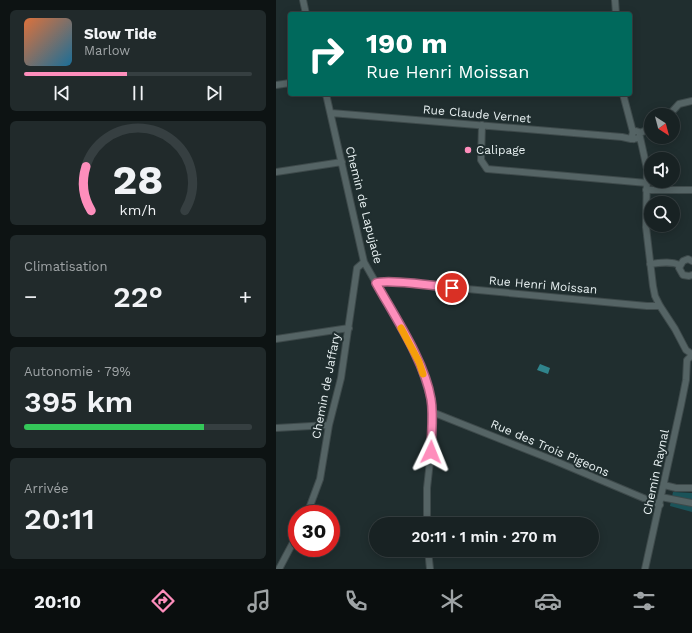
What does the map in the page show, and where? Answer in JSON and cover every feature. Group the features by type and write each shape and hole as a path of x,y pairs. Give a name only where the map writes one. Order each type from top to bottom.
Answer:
{"street":[{"path":"303,0 306,12"},
{"path":"615,0 616,12"},
{"path":"276,85 288,83"},
{"name":"Chemin de Lapujade","path":"326,96 364,262 419,362 430,393 432,412 431,452 427,488 427,517"},
{"name":"Chemin Raynal","path":"623,96 644,156"},
{"path":"675,108 679,104 692,101"},
{"name":"Rue Claude Vernet","path":"330,113 622,137 636,135 644,131"},
{"path":"482,125 481,160 487,169 644,183"},
{"path":"276,172 342,162"},
{"path":"646,190 692,190"},
{"name":"Chemin Raynal","path":"645,569 686,380 685,374 690,366 675,329 660,306 654,291 646,227 646,190"},
{"path":"680,265 685,260 692,261"},
{"name":"Chemin de Jaffary","path":"310,505 320,480 329,425 341,378 357,268 364,262"},
{"path":"650,264 661,262 680,265"},
{"path":"680,265 680,270 683,275 692,275"},
{"name":"Rue Henri Moissan","path":"376,283 392,282 660,306"},
{"path":"276,339 349,328"},
{"name":"Chemin Raynal","path":"682,344 692,355"},
{"path":"690,366 688,358 692,355"},
{"name":"Rue des Trois Pigeons","path":"432,412 553,460 660,505"},
{"path":"276,428 329,425"},
{"path":"664,486 692,488"},
{"path":"661,497 692,503"},
{"path":"279,569 288,552"},
{"path":"429,557 430,569"}],"shaded area":[{"path":"540,364 550,368 548,374 537,370"},
{"path":"673,492 692,493 692,512 670,506"}],"slow traffic":[{"path":"401,328 419,362 423,374"}],"place":[{"name":"Calipage","path":"468,150"}],"route":[{"path":"431,452 432,412 428,386 419,362 404,332 376,283 392,282 452,288"}]}
